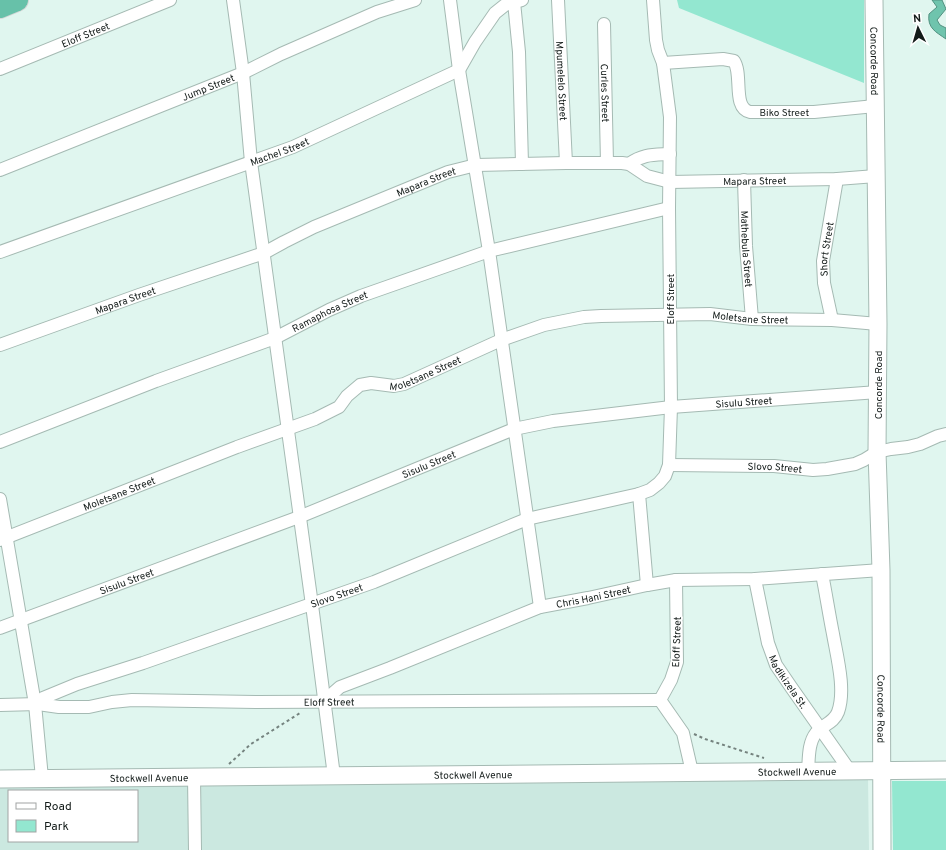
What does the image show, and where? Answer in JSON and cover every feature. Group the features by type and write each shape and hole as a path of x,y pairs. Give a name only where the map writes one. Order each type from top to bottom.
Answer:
{"highway":[{"path":"0,7 17,0"}],"street":[{"name":"Eloff Street","path":"0,68 170,0"},
{"path":"233,0 243,73 251,162 334,776"},
{"name":"Jump Street","path":"0,170 243,73 281,54 377,12 415,0"},
{"path":"450,0 459,70 489,252 540,607"},
{"name":"Mpumelelo Street","path":"558,0 566,163"},
{"name":"Eloff Street","path":"639,494 650,490 665,476 669,465 671,407 669,208 670,109 663,63 656,40 653,0"},
{"name":"Concorde Road","path":"874,0 878,324 877,452 881,570 882,850"},
{"path":"459,70 475,42 495,13 505,5 518,1 522,164"},
{"name":"Curles Street","path":"604,24 607,163"},
{"name":"Biko Street","path":"663,63 723,59 734,61 737,65 741,105 745,110 750,112 827,111 875,106"},
{"name":"Machel Street","path":"0,252 293,147 459,70"},
{"path":"629,164 644,156 670,154"},
{"name":"Mapara Street","path":"0,345 139,295 264,253 284,242 353,210 448,172 476,166 566,163 629,164 647,176 670,182 837,179 876,176"},
{"name":"Short Street","path":"832,320 823,272 823,262 837,179"},
{"name":"Mathebula Street","path":"744,180 746,246 752,319"},
{"name":"Ramaphosa Street","path":"0,442 156,381 275,338 329,310 361,296 489,252 669,208"},
{"name":"Moletsane Street","path":"3,539 287,428 315,419 339,407 360,385 371,383 394,386 404,384 501,340 544,326 584,317 670,314 710,314 752,319 832,320 878,324"},
{"name":"Sisulu Street","path":"0,628 299,517 514,429 552,421 671,407 878,392"},
{"name":"Slovo Street","path":"669,465 774,466 813,470 855,464 877,452 908,447 946,434"},
{"path":"639,494 647,585"},
{"name":"Slovo Street","path":"35,704 43,698 77,684 312,605 374,582 527,519 639,494"},
{"path":"0,499 3,539 21,621 35,704 42,778"},
{"name":"Chris Hani Street","path":"324,701 340,687 540,607 676,580 755,579 881,570"},
{"path":"808,771 811,744 816,733 831,722 836,716 840,704 838,663 822,574"},
{"name":"Madikizela St.","path":"755,579 768,643 776,665 790,688 850,771"},
{"name":"Eloff Street","path":"0,705 35,704 68,708 94,707 112,702 132,700 257,702 660,700 671,680 677,662 676,580"},
{"path":"660,700 681,727 692,772"},
{"name":"Stockwell Avenue","path":"0,779 946,770"},
{"path":"194,777 195,850"}],"path":[{"path":"214,777 251,744 292,717 305,711"},
{"path":"681,727 705,739 768,759"}],"shaded area":[{"path":"932,0 942,0 946,9 937,20 940,25 946,28 946,39 933,29 929,23 929,14 937,7"},
{"path":"868,778 869,850 0,850 0,787"}],"green space":[{"path":"677,0 864,0 864,83 679,8"},
{"path":"892,781 946,781 946,850 893,850"}]}
